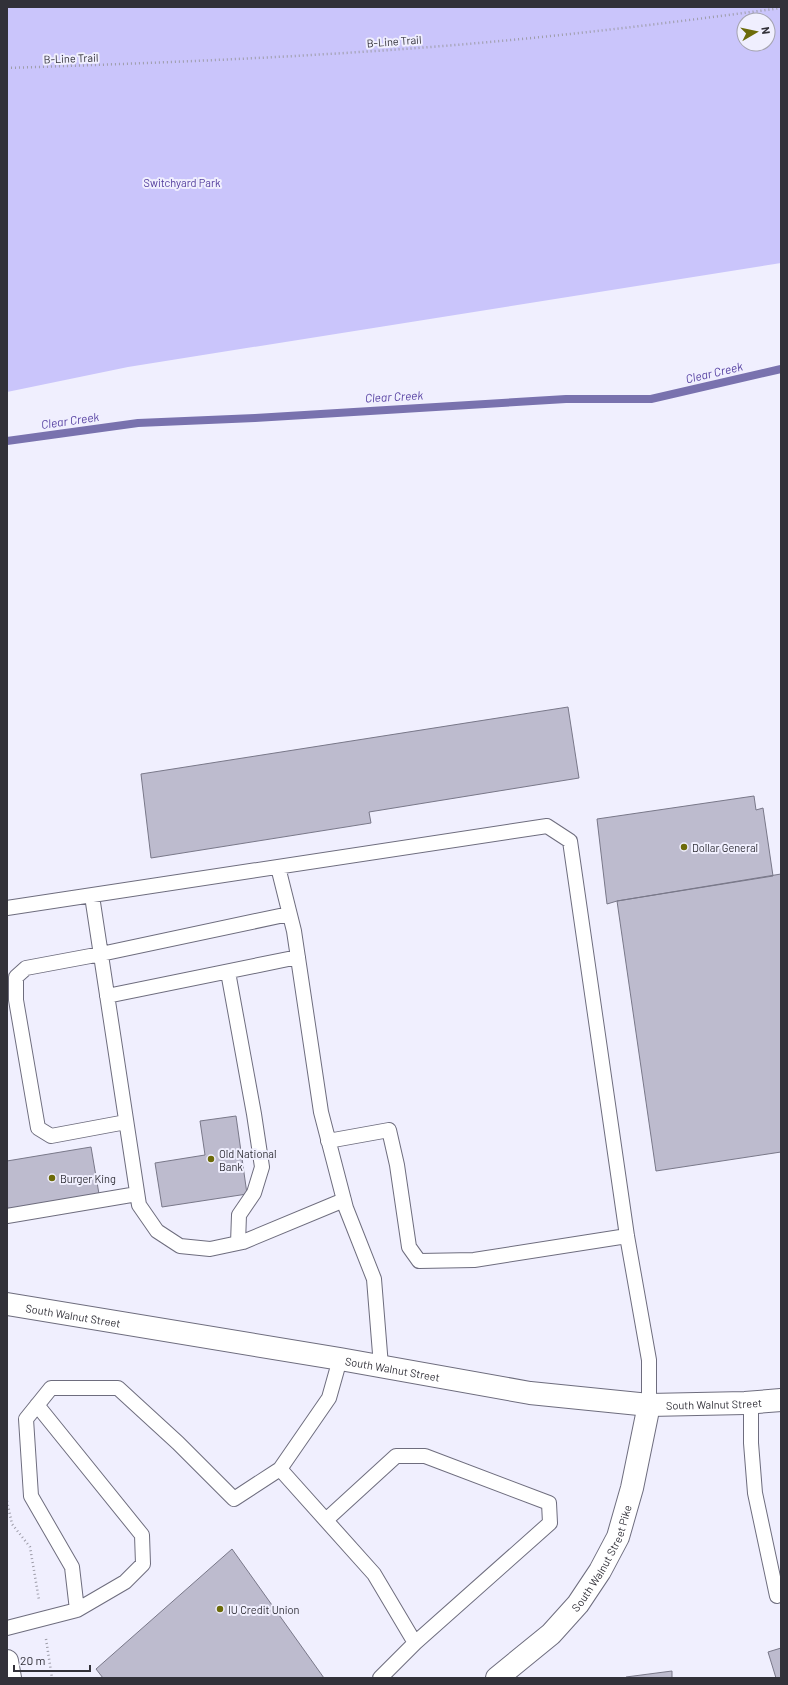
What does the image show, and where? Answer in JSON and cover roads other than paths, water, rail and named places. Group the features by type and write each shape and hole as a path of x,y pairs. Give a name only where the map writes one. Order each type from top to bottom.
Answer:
{"main road":[{"name":"South Walnut Street","path":"7,1304 340,1359 530,1393 649,1405 781,1400"},
{"name":"South Walnut Street Pike","path":"505,1675 551,1634 578,1604 600,1571 618,1537 632,1488 649,1405"},
{"path":"7,1661 10,1678"}],"lane":[{"path":"7,908 547,826 570,841 627,1236 649,1360 649,1405"},
{"path":"278,867 298,958 321,1112 344,1200 374,1279 381,1366"},
{"path":"92,896 139,1205 157,1231 180,1246 210,1249 238,1244 344,1200"},
{"path":"7,972 101,954 289,914"},
{"path":"107,996 298,958"},
{"path":"26,968 16,977 16,1000 38,1128 51,1136 126,1122"},
{"path":"228,972 254,1114 262,1167 254,1193 239,1215 238,1244"},
{"path":"328,1141 389,1130 397,1165 409,1247 419,1261 474,1260 627,1236"},
{"path":"7,1216 137,1194"},
{"path":"77,1610 72,1568 31,1496 26,1419 52,1388 118,1388 178,1443 234,1499 280,1470 329,1398 340,1359"},
{"path":"751,1402 752,1443 756,1492 777,1596"},
{"path":"7,1628 77,1610 125,1582 143,1564 142,1535 37,1405"},
{"path":"326,1520 396,1456 425,1456 549,1503 550,1523 414,1643 380,1678"},
{"path":"280,1470 374,1574 414,1643"}],"waterway":[{"name":"Clear Creek","path":"7,441 138,423 255,418 566,399 651,399 781,369"}],"place":[{"name":"Dollar General","path":"684,847"},
{"name":"Old National Bank","path":"211,1159"},
{"name":"Burger King","path":"52,1178"},
{"name":"IU Credit Union","path":"220,1609"}],"park label":[{"name":"Switchyard Park","path":"182,182"}]}
